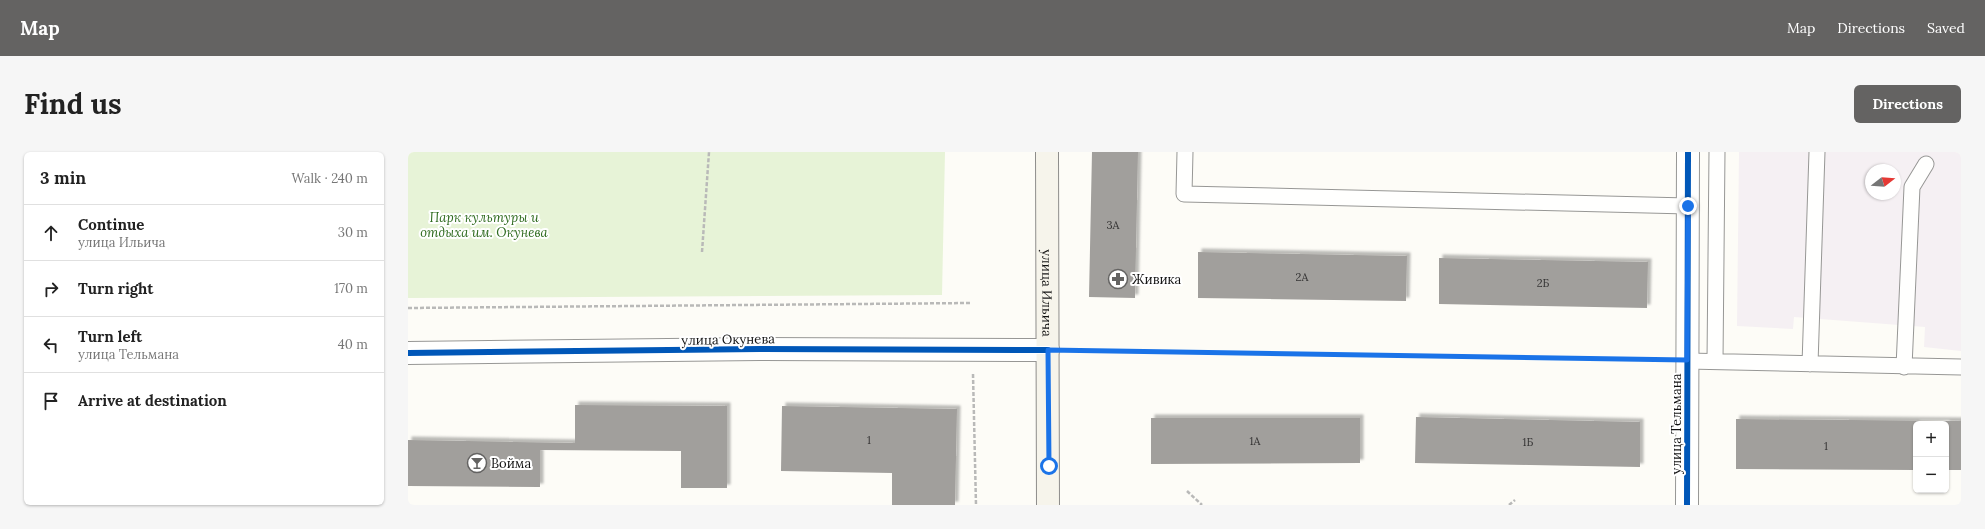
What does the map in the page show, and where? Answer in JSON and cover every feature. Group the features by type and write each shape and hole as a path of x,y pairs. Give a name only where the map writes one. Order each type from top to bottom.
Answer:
{"street":[{"name":"улица Ильича","path":"1047,152 1048,505"},
{"name":"улица Тельмана","path":"1687,505 1688,152"},
{"name":"улица Окунева","path":"408,353 760,349 1048,350"}],"lane":[{"path":"1185,152 1184,194 1688,206"},
{"path":"1715,361 1717,152"},
{"path":"1810,364 1818,152"},
{"path":"1904,367 1912,187 1926,164"},
{"path":"1687,360 1904,367 1961,367"}],"path":[{"path":"702,252 709,152"},
{"path":"408,308 971,304"},
{"path":"972,350 976,505"},
{"path":"1048,350 1687,360"},
{"path":"1187,491 1202,505"},
{"path":"1509,505 1515,500"}],"shaded area":[{"path":"1739,152 1961,152 1961,351 1924,347 1925,327 1794,317 1793,329 1737,326"}],"green space":[{"name":"Парк культуры и отдыха им. Окунева","path":"408,152 945,152 942,295 408,298"}],"building":[{"path":"1092,152 1138,152 1135,298 1089,297"},
{"path":"1198,252 1407,256 1406,301 1198,298"},
{"path":"1439,258 1648,262 1647,308 1439,304"},
{"path":"575,405 727,406 727,488 681,488 681,451 540,450 540,487 408,486 408,440 575,443"},
{"path":"782,406 957,409 955,505 892,505 892,473 781,471"},
{"path":"1416,417 1640,422 1640,467 1415,463"},
{"path":"1151,418 1360,418 1360,463 1151,464"},
{"path":"1736,419 1961,421 1961,470 1949,470 1949,421 1913,421 1913,470 1736,469"}],"cycle path":[{"path":"1687,505 1688,152"},
{"path":"408,353 760,349 1048,350"}],"place":[{"name":"Живика","path":"1118,279"},
{"name":"Войма","path":"477,463"}],"route":[{"path":"1049,466 1048,350 1687,360 1688,206"}]}
